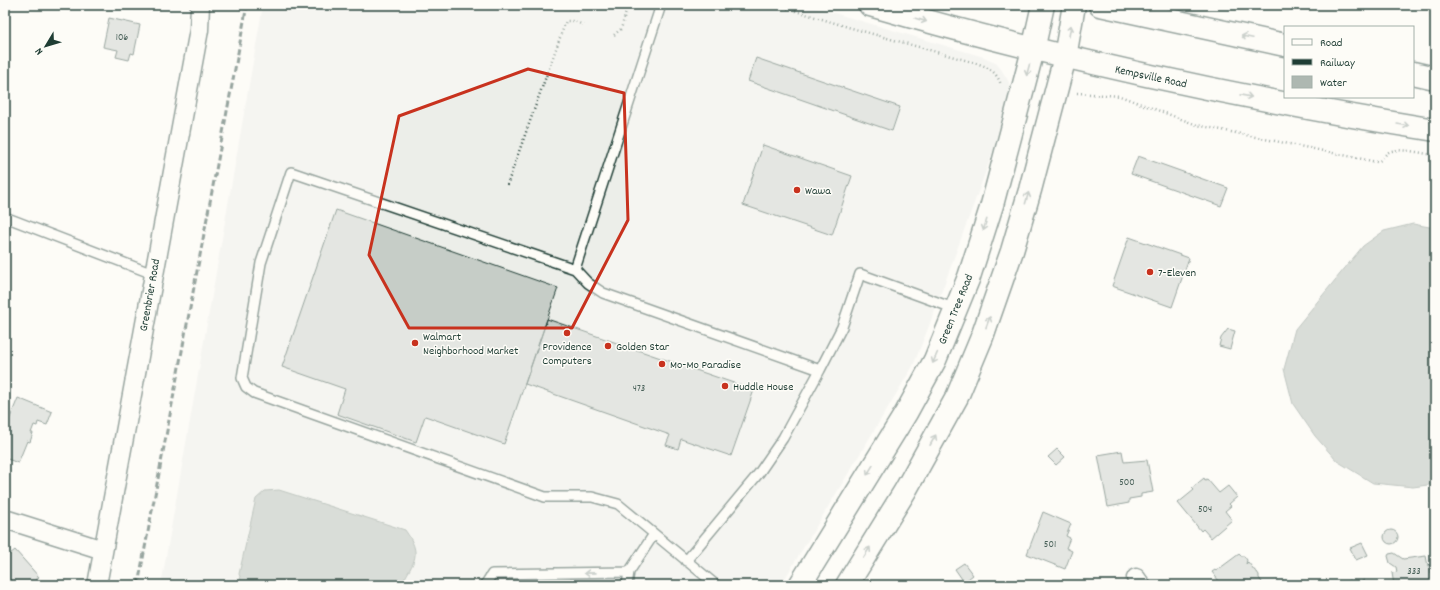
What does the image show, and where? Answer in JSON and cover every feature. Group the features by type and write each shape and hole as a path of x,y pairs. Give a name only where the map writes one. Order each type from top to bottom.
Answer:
{"street":[{"name":"Greenbrier Road","path":"97,585 199,30 200,5"},
{"name":"Kempsville Road","path":"870,5 1065,58 1294,106 1435,130"},
{"name":"Green Tree Road","path":"800,585 906,413 935,360 969,277 992,205 1033,50 1043,5"},
{"path":"847,585 905,491 956,397 990,315 1012,251 1065,58 1074,5"},
{"path":"1100,5 1284,45"},
{"path":"1414,73 1435,78"},
{"path":"5,519 103,550"}],"lane":[{"path":"575,269 661,5"},
{"path":"716,585 618,504 592,497 545,497 254,393 246,387 242,378 261,263 291,172 575,269 588,283 603,293 820,370"},
{"path":"5,217 153,274"},
{"path":"686,560 759,473 783,438 842,326 860,274 956,309"},
{"path":"627,585 629,572 654,534"},
{"path":"485,585 492,574 629,572"}],"path":[{"path":"614,35 621,28 628,5"},
{"path":"776,5 979,64 989,68 996,74 1002,89 1022,90"},
{"path":"507,185 566,21 574,21 583,25"},
{"path":"1056,91 1120,96 1197,126 1376,162 1381,161 1389,152 1394,151 1403,150 1435,155"}],"highlighted area":[{"path":"528,69 624,93 628,220 572,328 409,328 369,255 399,116"}],"shaded area":[{"path":"263,5 807,5 984,57 995,62 1009,82 1009,94 994,149 913,366 781,585 161,585"}],"water":[{"path":"1413,224 1435,228 1435,484 1413,487 1373,483 1337,461 1315,436 1293,404 1284,369 1295,329 1363,246 1384,231"},
{"path":"279,490 405,530 414,546 415,558 401,585 243,585 239,574 256,499 265,491"}],"building":[{"path":"1432,5 1435,5 1435,17 1431,17"},
{"path":"109,18 140,25 134,54 131,53 129,60 116,57 118,50 103,47"},
{"path":"756,58 900,107 892,131 748,81"},
{"name":"Wawa","path":"763,145 852,176 832,235 743,205"},
{"path":"1138,156 1228,188 1221,206 1131,174"},
{"name":"Walmart Neighborhood Market","path":"336,210 558,288 504,444 425,416 416,442 337,414 345,389 282,367"},
{"name":"7-Eleven","path":"1129,237 1189,258 1172,307 1112,286"},
{"path":"547,319 754,390 731,456 681,439 678,449 666,445 670,435 525,384"},
{"path":"1228,329 1235,331 1230,349 1219,346 1221,338"},
{"path":"18,398 52,412 47,425 38,422 37,426 34,425 30,442 27,441 18,463 5,458 5,430"},
{"path":"1057,449 1065,457 1056,465 1048,457"},
{"path":"1122,451 1124,462 1147,460 1153,492 1141,494 1141,497 1129,499 1129,503 1108,507 1098,455"},
{"path":"1204,478 1205,480 1207,479 1219,493 1228,486 1237,497 1229,504 1231,506 1225,511 1232,520 1211,538 1203,529 1201,531 1178,503 1194,490 1192,488"},
{"path":"1043,512 1071,524 1066,536 1070,538 1066,548 1072,551 1065,569 1027,554"},
{"path":"1388,530 1394,530 1398,534 1398,540 1394,544 1388,544 1384,540 1384,534"},
{"path":"1362,543 1368,555 1356,560 1350,548"},
{"path":"15,550 39,577 30,585 5,585 5,558"},
{"path":"1394,553 1403,559 1426,556 1428,566 1430,565 1431,573 1435,572 1435,585 1394,585 1392,573 1397,572 1396,567 1390,563 1388,556 1389,554"},
{"path":"1239,554 1244,556 1247,560 1246,564 1248,562 1257,572 1264,585 1222,585 1212,572 1215,570 1216,571"},
{"path":"964,563 973,575 964,582 955,569"},
{"path":"1349,580 1354,585 1342,585"},
{"path":"1364,580 1366,585 1354,585"}],"railway":[{"path":"138,585 247,5"}],"place":[{"name":"Wawa","path":"797,190"},
{"name":"7-Eleven","path":"1150,272"},
{"name":"Providence Computers","path":"567,333"},
{"name":"Walmart Neighborhood Market","path":"415,343"},
{"name":"Golden Star","path":"608,346"},
{"name":"Mo-Mo Paradise","path":"662,364"},
{"name":"Huddle House","path":"725,386"}]}
